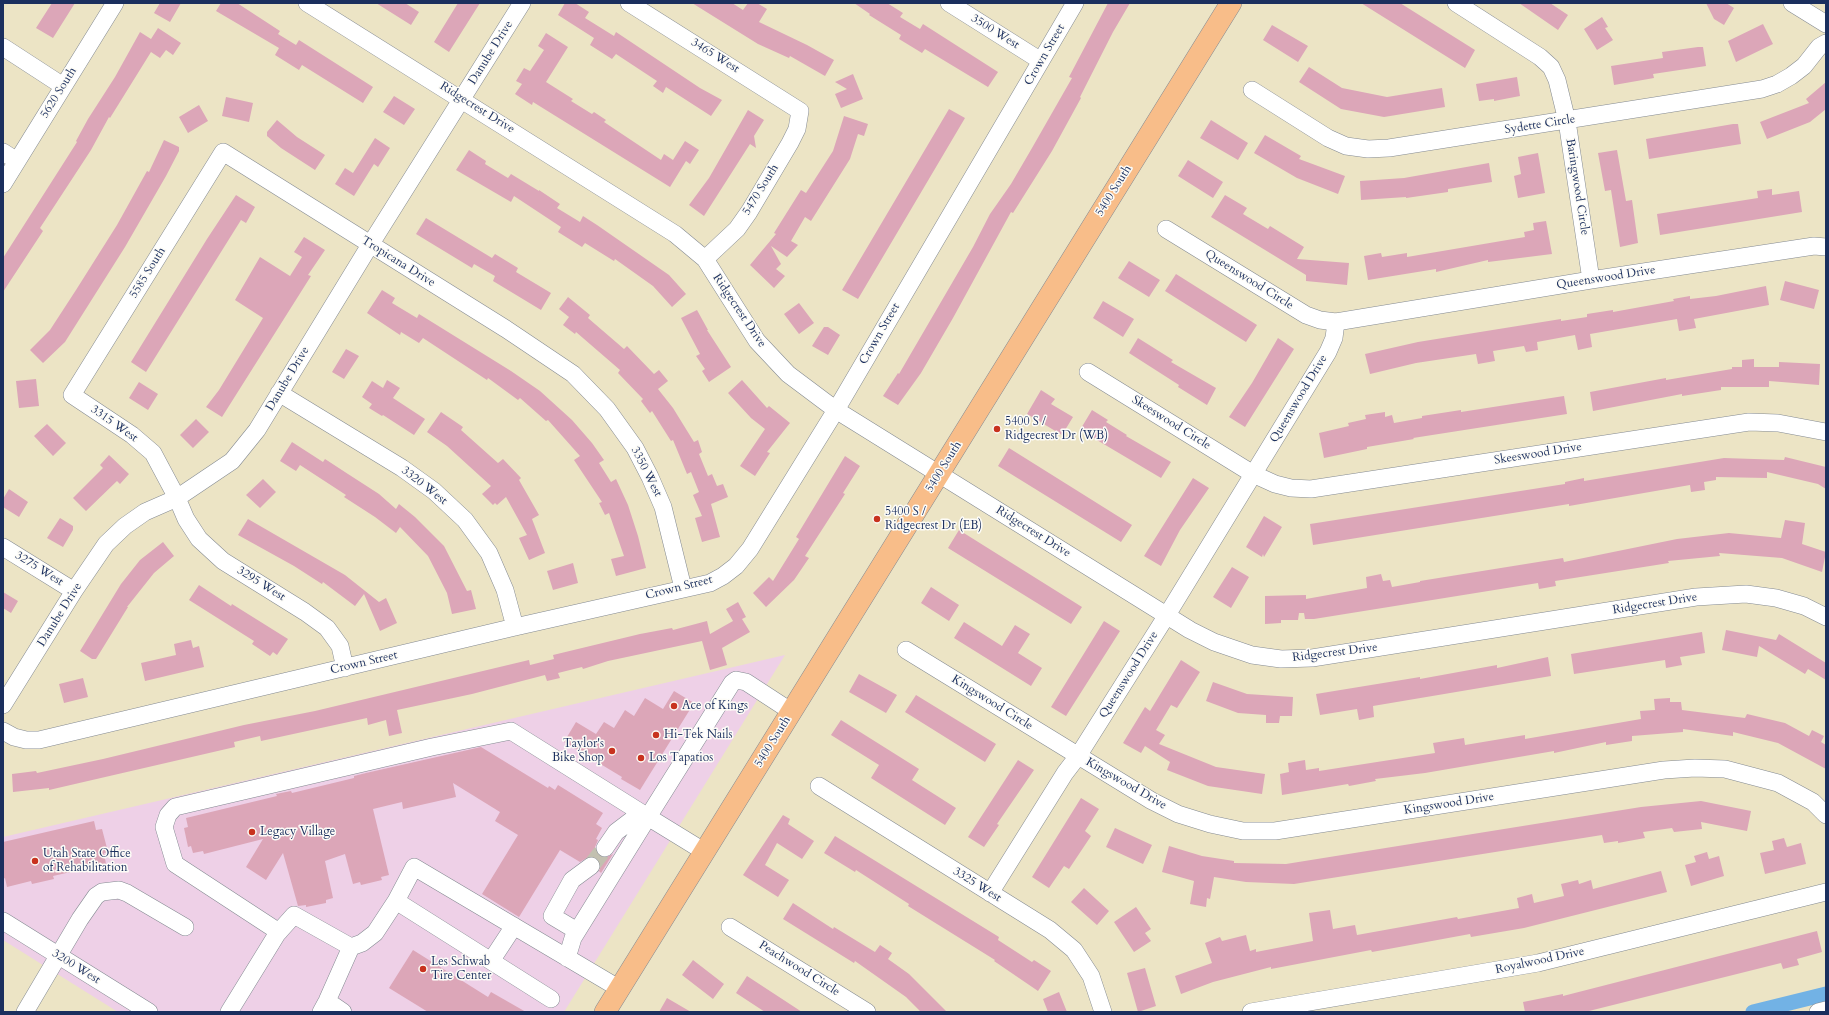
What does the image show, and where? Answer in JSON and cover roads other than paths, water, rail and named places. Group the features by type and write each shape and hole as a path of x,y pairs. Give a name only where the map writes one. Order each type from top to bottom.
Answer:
{"main road":[{"name":"5400 South","path":"605,1012 1231,3"}],"street":[{"name":"5620 South","path":"3,184 10,156 63,86 115,3"},
{"name":"Ridgecrest Drive","path":"307,3 675,234 705,259 757,341 788,374 836,410 1190,630 1233,650 1252,656 1281,659 1312,658 1696,597 1746,594 1776,598 1804,606 1826,617"},
{"name":"Danube Drive","path":"3,705 74,591 106,544 125,526 146,512 177,498 232,462 257,430 370,244 522,3"},
{"name":"3465 West","path":"629,3 800,111"},
{"name":"3500 West","path":"949,3 1041,61"},
{"name":"Crown Street","path":"3,730 14,737 26,740 39,740 515,627 710,583 736,566 750,548 836,410 1075,3"},
{"name":"Baringwood Circle","path":"1456,3 1525,45 1551,67 1557,80 1567,121 1590,280"},
{"path":"1792,3 1826,24"},
{"name":"Sydette Circle","path":"1252,90 1328,138 1346,146 1368,150 1567,121 1762,89 1777,84 1791,76 1804,66 1819,47 1826,43"},
{"path":"3,47 63,86"},
{"name":"5470 South","path":"705,259 737,229 749,212 790,143 797,128 800,111"},
{"name":"Tropicana Drive","path":"223,152 512,332 573,374"},
{"name":"5585 South","path":"72,395 223,152"},
{"name":"Queenswood Circle","path":"1166,229 1306,315 1320,320 1336,322"},
{"name":"Queenswood Drive","path":"990,893 1064,773 1078,756 1167,615 1328,352 1334,338 1336,322 1590,280 1814,246 1826,246"},
{"name":"Skeeswood Circle","path":"1088,372 1253,474"},
{"name":"3350 West","path":"573,374 607,409 635,448 650,477 663,507 683,588"},
{"name":"3320 West","path":"279,393 402,468 434,490 465,520 489,553 505,590 515,627"},
{"name":"3315 West","path":"72,395 132,435 153,453 177,498"},
{"name":"Skeeswood Drive","path":"1253,474 1275,484 1292,488 1311,489 1750,422 1778,423 1826,432"},
{"name":"3295 West","path":"177,498 186,519 198,540 223,561 305,612 327,628 340,646 345,668"},
{"name":"3275 West","path":"3,547 74,591"},
{"name":"Kingswood Circle","path":"906,650 1078,756"},
{"path":"567,958 573,938 644,815 732,683 736,680 746,682 792,712"},
{"path":"279,932 175,864 164,827 168,816 175,807 512,731 705,852"},
{"name":"Kingswood Drive","path":"1078,756 1152,802 1178,814 1210,824 1243,831 1275,831 1664,770 1695,768 1725,769 1778,783 1813,802 1826,814"},
{"name":"3325 West","path":"819,786 1050,930 1074,950 1091,976 1103,1012"},
{"path":"605,848 616,832 644,815"},
{"path":"577,931 552,916 572,880 591,866"},
{"path":"343,1012 324,1007 351,947 362,943 375,933 396,901 414,867 620,989"},
{"path":"25,1012 96,896 102,892 119,890 127,893 185,927"},
{"name":"Royalwood Drive","path":"1251,1012 1538,963 1826,892"},
{"path":"396,901 551,999"},
{"path":"229,1012 279,932 294,915 351,947"},
{"name":"3200 West","path":"3,922 149,1012"},
{"path":"491,961 514,926"},
{"name":"Peachwood Circle","path":"730,927 867,1012"},
{"path":"1818,1012 1826,1010"}],"waterway":[{"path":"1753,1012 1826,994"}],"tunnel":[{"path":"591,866 605,848"}],"place":[{"name":"5400 S / Ridgecrest Dr (WB)","path":"997,429"},
{"name":"5400 S / Ridgecrest Dr (EB)","path":"877,519"},
{"name":"Ace of Kings","path":"674,706"},
{"name":"Hi-Tek Nails","path":"656,735"},
{"name":"Taylor's Bike Shop","path":"612,751"},
{"name":"Los Tapatios","path":"641,758"},
{"name":"Legacy Village","path":"252,832"},
{"name":"Utah State Office of Rehabilitation","path":"35,861"},
{"name":"Les Schwab Tire Center","path":"423,969"}]}
